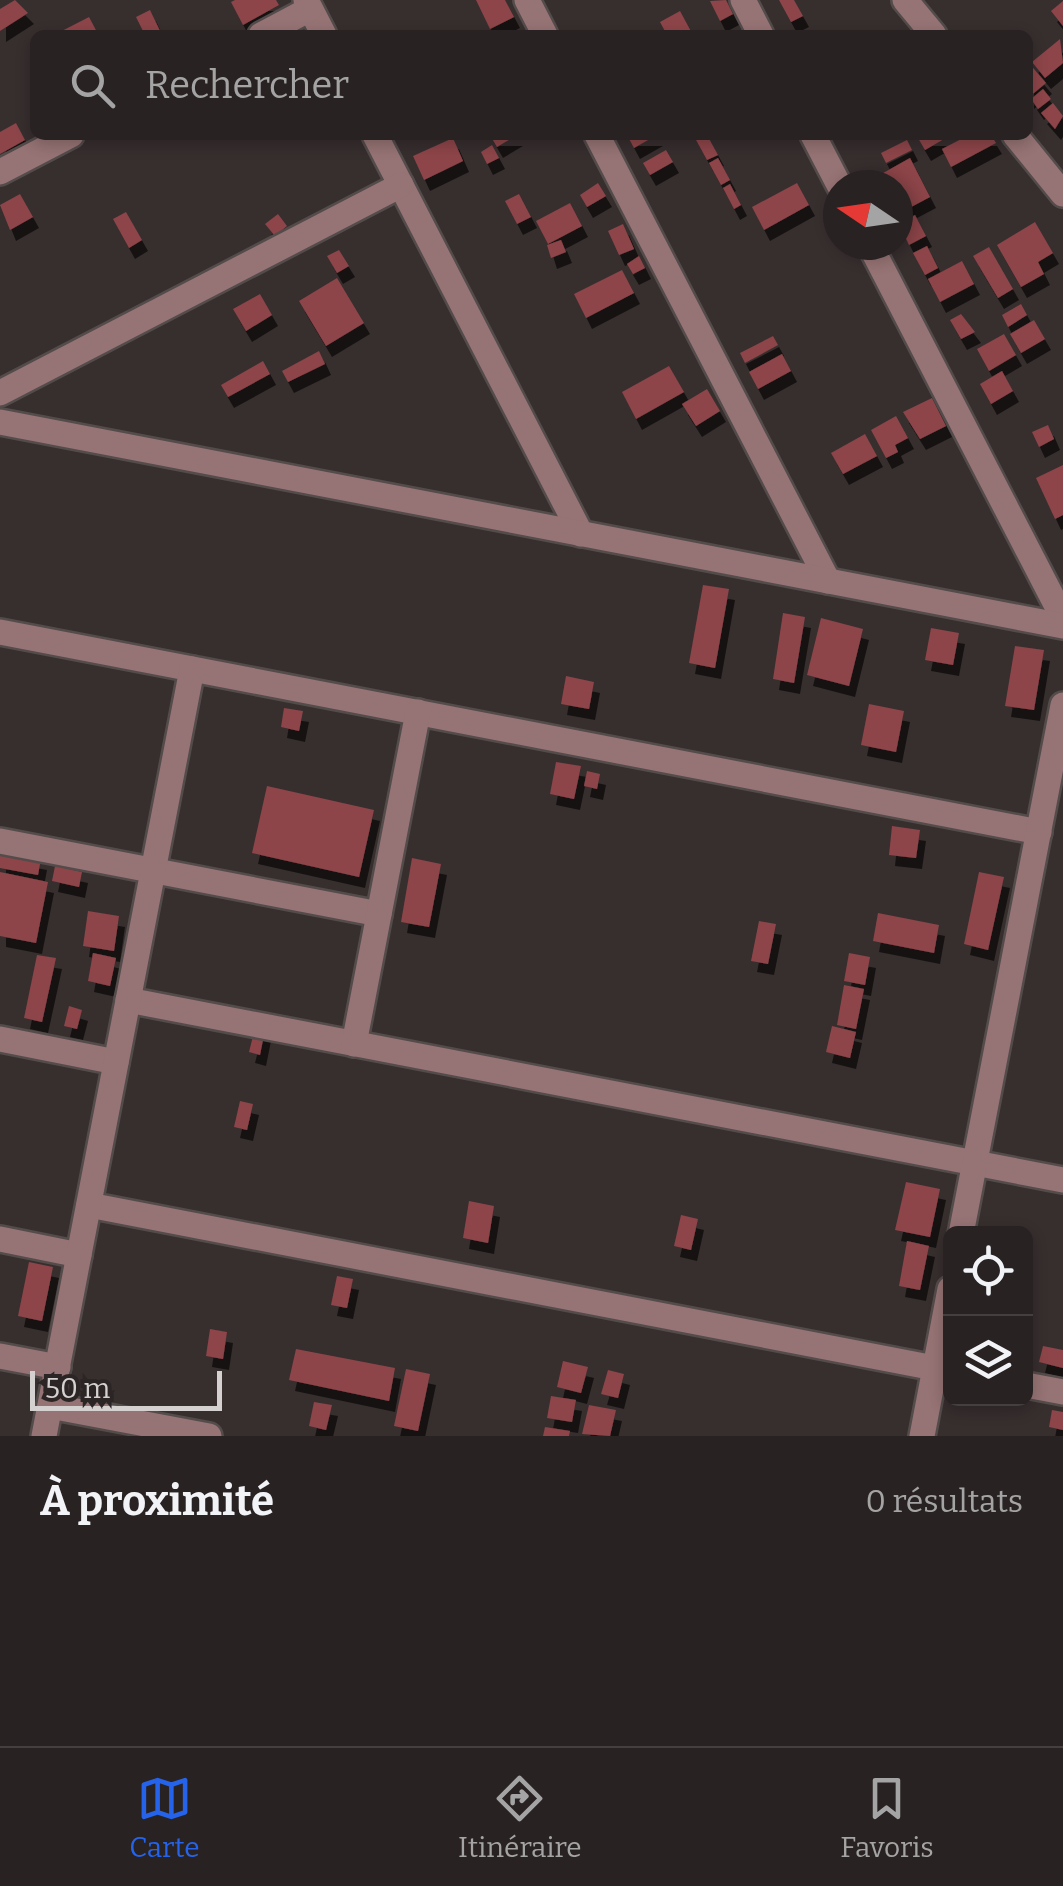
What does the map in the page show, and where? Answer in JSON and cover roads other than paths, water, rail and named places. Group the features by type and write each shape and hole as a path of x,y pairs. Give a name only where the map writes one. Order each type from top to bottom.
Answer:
{"street":[{"path":"527,0 542,30"},
{"path":"743,0 758,30"},
{"path":"906,0 930,30"},
{"path":"269,30 308,5 321,30"},
{"path":"0,172 61,140"},
{"path":"378,140 581,534"},
{"path":"600,140 828,581"},
{"path":"816,140 831,170"},
{"path":"1019,140 1063,194"},
{"path":"0,393 401,185"},
{"path":"878,260 1063,618"},
{"path":"0,422 1063,626"},
{"path":"0,632 1039,832"},
{"path":"44,1436 192,669"},
{"path":"963,1226 1063,705"},
{"path":"354,1044 418,712"},
{"path":"0,841 379,914"},
{"path":"128,1000 1063,1180"},
{"path":"0,1040 116,1062"},
{"path":"89,1205 943,1370 922,1436"},
{"path":"0,1239 79,1254"},
{"path":"0,1356 58,1367"},
{"path":"1033,1386 1063,1392"},
{"path":"50,1406 209,1436"}]}
